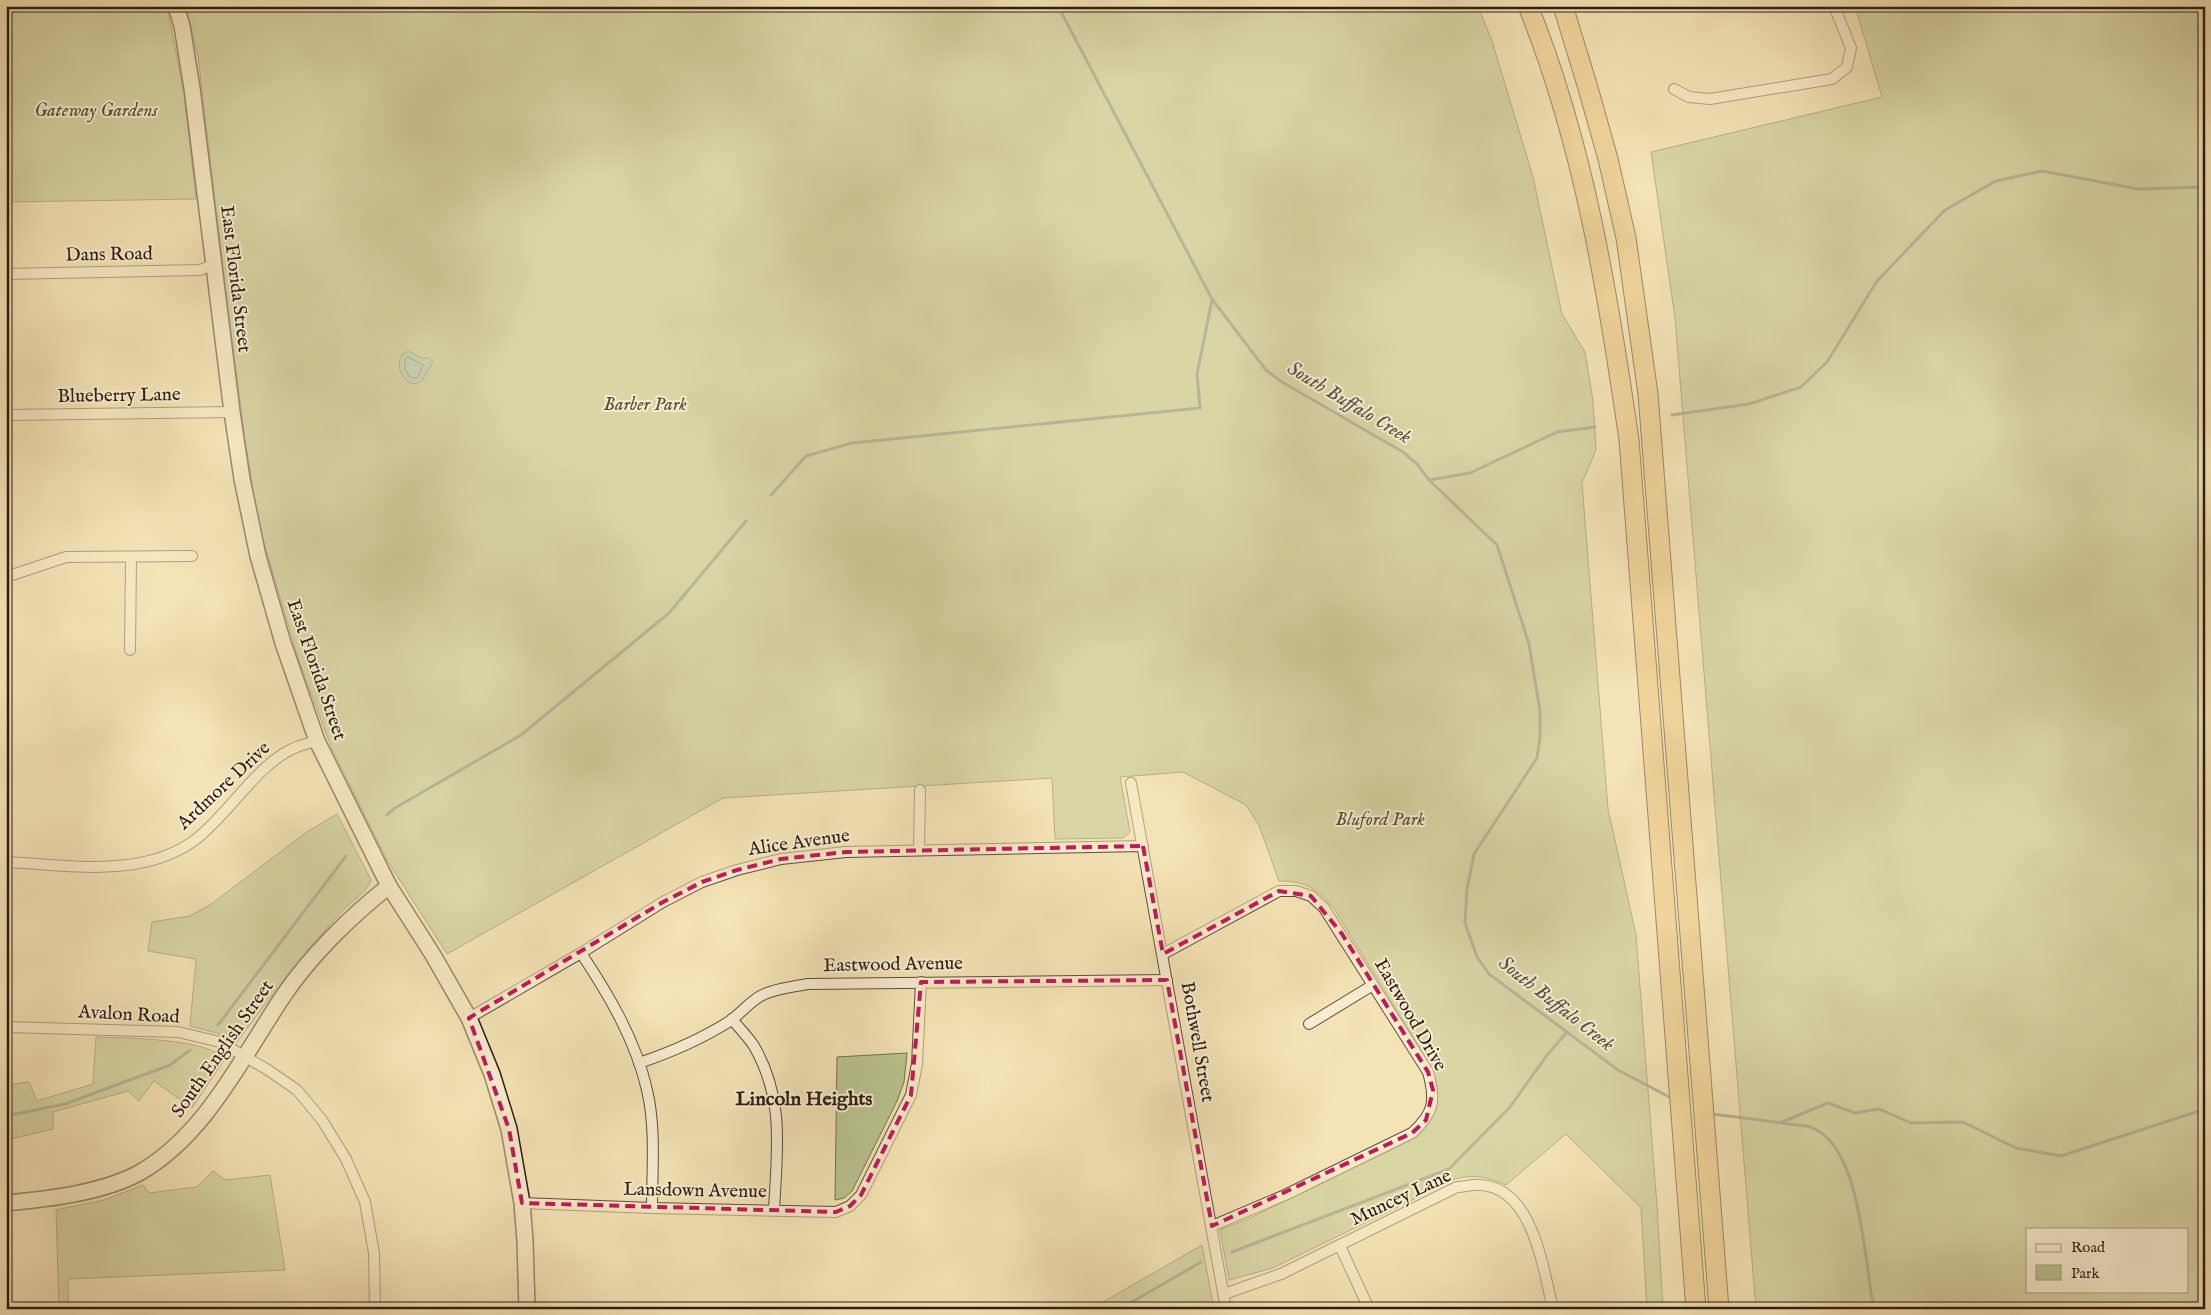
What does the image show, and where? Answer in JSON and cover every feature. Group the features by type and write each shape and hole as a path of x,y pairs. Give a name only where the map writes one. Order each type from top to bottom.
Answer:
{"highway":[{"path":"1528,6 1556,83 1595,237 1608,302 1629,440 1696,1309"},
{"path":"1562,6 1608,159 1626,238 1648,394 1719,1309"}],"main road":[{"name":"East Florida Street","path":"176,6 182,26 192,88 212,265 232,412 242,479 258,556 283,643 318,741 389,886 433,955 469,1018 492,1074 508,1130 522,1203 526,1241 527,1309"},
{"name":"South English Street","path":"6,1204 94,1189 127,1178 147,1168 190,1133 246,1056 284,994 363,906 389,886"}],"street":[{"path":"1674,90 1689,97 1710,99 1832,79 1847,67 1851,48 1834,6"},
{"name":"Dans Road","path":"6,274 200,270 212,265"},
{"name":"Blueberry Lane","path":"6,415 232,412"},
{"path":"6,577 66,557 192,556"},
{"path":"130,650 131,557"},
{"name":"Ardmore Drive","path":"6,862 106,866 131,865 154,860 176,852 196,839 270,764 291,749 318,741"},
{"name":"Bothwell Street","path":"1131,783 1226,1309"},
{"path":"919,850 920,790"},
{"name":"Alice Avenue","path":"469,1018 582,953 663,902 702,882 737,870 781,859 846,852 1143,846"},
{"name":"Eastwood Drive","path":"1163,954 1279,891 1296,891 1311,896 1324,908 1373,984 1428,1072 1433,1090 1432,1106 1426,1120 1412,1134 1285,1195 1212,1226"},
{"path":"582,953 621,1019 648,1090 652,1126 652,1208"},
{"name":"Eastwood Avenue","path":"639,1063 676,1051 732,1019 749,1002 769,992 808,984 1167,980"},
{"name":"Lansdown Avenue","path":"522,1203 836,1212 850,1206 861,1195 911,1095 917,1064 921,982"},
{"path":"1309,1024 1373,984"},
{"path":"732,1019 753,1045 766,1071 776,1100 778,1143 774,1210"},
{"name":"Avalon Road","path":"6,1027 178,1032 220,1042 246,1056 297,1090 322,1120 346,1159 365,1202 374,1253 374,1309"},
{"name":"Muncey Lane","path":"1224,1294 1281,1274 1457,1187 1481,1184 1501,1190 1517,1203 1532,1229 1553,1309"},
{"path":"1340,1246 1368,1309"}],"highlighted area":[{"path":"1143,846 1163,954 1279,891 1311,896 1342,934 1428,1072 1433,1090 1426,1120 1412,1133 1212,1226 1167,980 921,982 911,1095 861,1195 850,1206 836,1212 522,1203 509,1129 469,1018 663,902 702,882 737,870 781,859 846,852"}],"green space":[{"name":"Gateway Gardens","path":"6,6 167,6 184,94 196,199 6,202"},
{"name":"Barber Park","path":"186,6 1478,6 1492,41 1533,177 1562,314 1585,352 1593,401 1596,450 1582,483 1608,809 1636,935 1663,1309 1647,1309 1641,1208 1566,1134 1506,1185 1481,1177 1455,1179 1273,1268 1229,1280 1220,1230 1248,1219 1417,1137 1431,1118 1435,1109 1438,1091 1427,1060 1335,910 1311,888 1289,881 1279,881 1259,825 1246,805 1183,772 1120,777 1130,832 1123,838 1055,839 1052,778 723,798 447,954 387,860 332,749 299,661 259,526 245,439 226,293 198,56"},
{"path":"1855,6 2205,6 2205,1309 1756,1309 1675,318 1651,152 1882,97"},
{"path":"337,814 371,880 369,884 315,942 237,1042 217,1033 190,1026 196,959 148,951 152,922 190,916 210,905 307,832"},
{"path":"96,1037 185,1043 203,1047 216,1053 224,1060 192,1108 154,1081 139,1101 128,1091 53,1112 53,1129 6,1140 6,1085 29,1082 37,1101 93,1084"},
{"path":"907,1053 904,1082 897,1101 852,1191 844,1198 835,1200 837,1057"},
{"path":"213,1171 225,1180 270,1175 285,1270 68,1279 68,1309 59,1309 56,1210 104,1200 143,1185 149,1193 197,1187"},
{"path":"1202,1245 1214,1309 1091,1309"}],"water":[{"path":"409,351 421,358 429,358 433,362 421,382 412,384 402,375 399,365 400,358 402,354"}],"waterway":[{"name":"South Buffalo Creek","path":"1058,6 1212,299 1266,370 1282,382 1403,452 1417,464 1429,480 1497,545 1529,644 1540,711 1540,737 1537,758 1474,854 1467,889 1465,923 1477,957 1489,974 1618,1070 1673,1099"},
{"path":"1672,415 1749,404 1801,387 1827,362 1877,281 1945,210 1996,181 2042,171 2138,189 2205,187"},
{"path":"771,495 806,456 852,443 1200,408 1197,374 1212,300"},
{"path":"1429,480 1470,473 1557,432 1595,427"},
{"path":"387,815 395,808 521,735 669,613 746,521"},
{"path":"218,1025 346,856"},
{"path":"1232,1252 1449,1169 1510,1107 1547,1055 1567,1032"},
{"path":"6,1116 65,1104 170,1065 190,1050"},
{"path":"1782,1122 1828,1103 1855,1113 1879,1109 1911,1123 1963,1122 2016,1148 2061,1156 2205,1109"},
{"name":"South Buffalo Creek","path":"1711,1114 1807,1126 1827,1138 1841,1156 1858,1208 1874,1309"},
{"path":"1120,1309 1201,1262"}],"district":[{"name":"Lincoln Heights","path":"804,1099"}],"park label":[{"name":"Bluford Park","path":"1380,820"}]}
